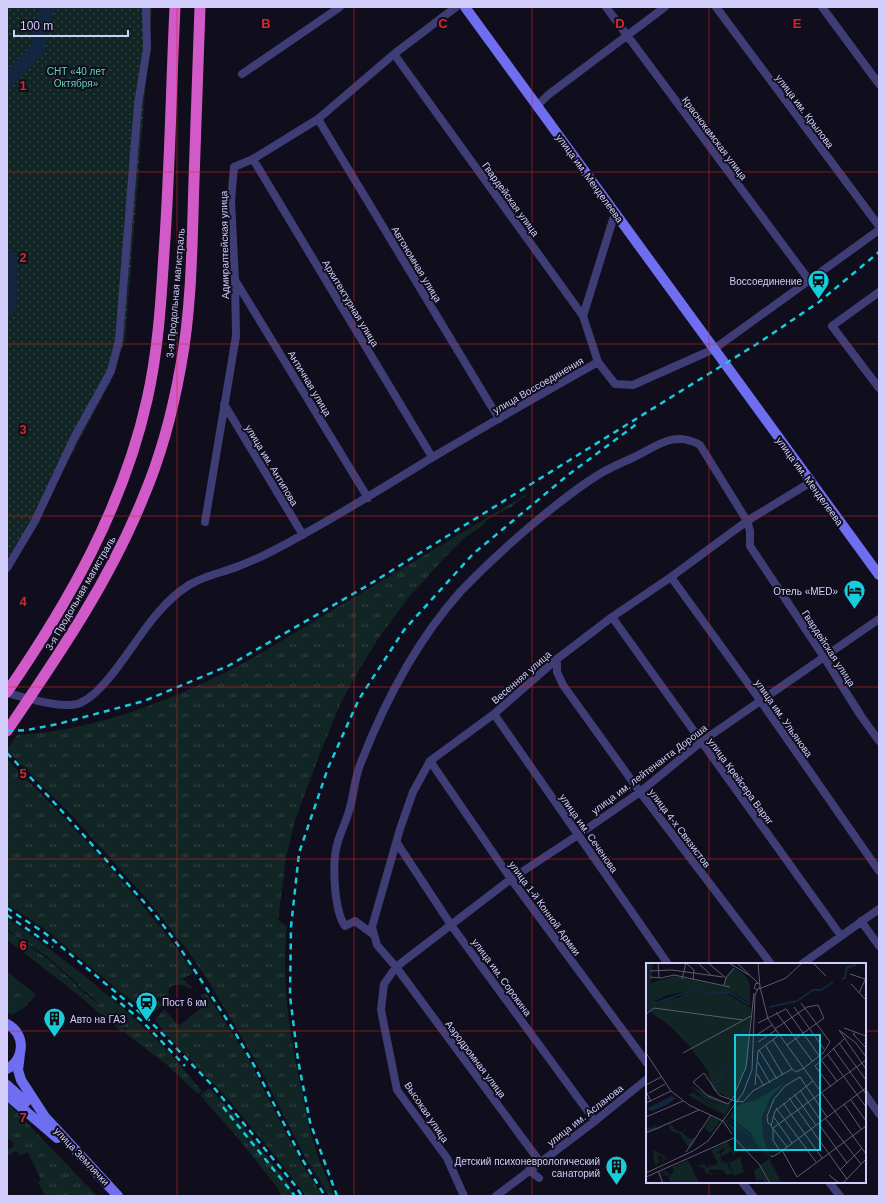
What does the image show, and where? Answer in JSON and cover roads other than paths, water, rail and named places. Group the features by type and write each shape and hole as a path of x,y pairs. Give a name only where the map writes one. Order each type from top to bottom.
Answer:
{"highway":[{"name":"3-я Продольная магистраль","path":"7,692 34,653 67,597 105,525 121,488 148,399 162,290 175,7"},
{"name":"3-я Продольная магистраль","path":"7,731 52,665 89,606 128,534 156,464 173,405 181,364 189,290 200,7"}],"main road":[{"name":"улица им. Менделеева","path":"465,7 879,575"},
{"name":"улица Землячки","path":"7,1024 16,1032 20,1039 21,1046 18,1070 21,1080 45,1117 118,1196"},
{"path":"7,1069 17,1061 20,1054"},
{"name":"улица Землячки","path":"7,1085 31,1107 45,1117"},
{"path":"7,1095 59,1139 74,1148"}],"street":[{"path":"7,568 35,521 75,436 111,371 119,340 138,104 147,48 146,7"},
{"path":"242,74 340,7"},
{"name":"Адмиралтейская улица","path":"205,522 236,336 231,201 234,167 253,159 318,119 394,54 456,7"},
{"name":"Краснокамская улица","path":"606,7 809,280"},
{"path":"537,106 548,94 665,7"},
{"name":"улица им. Крылова","path":"716,7 879,226"},
{"path":"822,7 879,84"},
{"name":"Гвардейская улица","path":"394,54 583,316 598,362"},
{"name":"Автономная улица","path":"318,119 498,419"},
{"name":"Архитектурная улица","path":"253,159 432,458"},
{"path":"583,316 615,213"},
{"name":"улица Воссоединения","path":"7,692 48,702 67,705 79,704 91,696 102,685 121,663 143,630 171,599 189,585 207,576 235,568 258,559 368,498 432,458 598,362 615,384 633,384 714,349 879,230"},
{"name":"Античная улица","path":"235,279 368,498"},
{"path":"879,292 832,326 879,388"},
{"name":"улица им. Антипова","path":"224,404 302,535"},
{"path":"396,967 377,945 374,936 355,921 345,926 341,919 334,881 336,846 349,811 359,767 388,701 407,666 432,627 461,591 516,538 603,471 647,452 660,442 675,438 692,440 700,445 748,521"},
{"name":"Весенняя улица","path":"374,936 372,928 376,910 397,844 400,829 413,792 430,761 494,714 557,659 612,617 671,577 748,521 811,482"},
{"name":"Гвардейская улица","path":"748,521 750,546 879,742"},
{"name":"улица им. Ульянова","path":"671,577 760,700 879,871"},
{"name":"улица Крейсера Варяг","path":"612,617 841,936"},
{"name":"улица им. лейтенанта Дороша","path":"396,967 511,879 578,836 640,792 701,742 879,619"},
{"name":"улица 4-х Связистов","path":"557,659 557,672 564,685 640,792 770,963"},
{"name":"улица им. Сеченова","path":"494,714 667,963"},
{"name":"улица 1-й Конной Армии","path":"430,761 511,879 646,1062"},
{"name":"улица им. Сорокина","path":"397,844 451,925 595,1121"},
{"path":"803,963 879,909"},
{"path":"861,922 879,946"},
{"name":"Аэродромная улица","path":"396,967 540,1162"},
{"name":"Высокая улица","path":"396,967 384,984 381,1010 397,1090 447,1158 464,1196"},
{"name":"улица им. Асланова","path":"496,1196 595,1121 646,1080"},
{"path":"866,1095 879,1114"},
{"path":"529,1170 539,1178"},
{"path":"743,1183 753,1196"},
{"path":"830,1183 840,1196"}],"waterway":[{"path":"7,81 38,49 40,27 48,7"},
{"path":"7,256 10,262 11,300 7,310"}],"railway":[{"path":"7,731 27,730 58,724 144,701 228,666 370,584 760,342 819,302 879,252"},
{"path":"337,1196 310,1122 298,1060 290,996 291,927 299,853 328,768 359,699 404,630 473,554 568,475 638,423"},
{"path":"7,753 50,798 153,912 176,942 233,1029 255,1067 302,1159 325,1196"},
{"path":"7,908 46,934 149,1020 210,1083 294,1184 302,1196"},
{"path":"7,915 53,947"},
{"path":"112,996 143,1022 185,1066"},
{"path":"223,1107 295,1196"}],"place":[{"name":"Воссоединение","path":"818,300"},
{"name":"Отель «MED»","path":"854,610"},
{"name":"Пост 6 км","path":"147,1022"},
{"name":"Авто на ГАЗ","path":"54,1038"},
{"name":"Детский психоневрологический санаторий","path":"616,1186"}],"park label":[{"name":"СНТ «40 лет Октября»","path":"76,76"}]}
